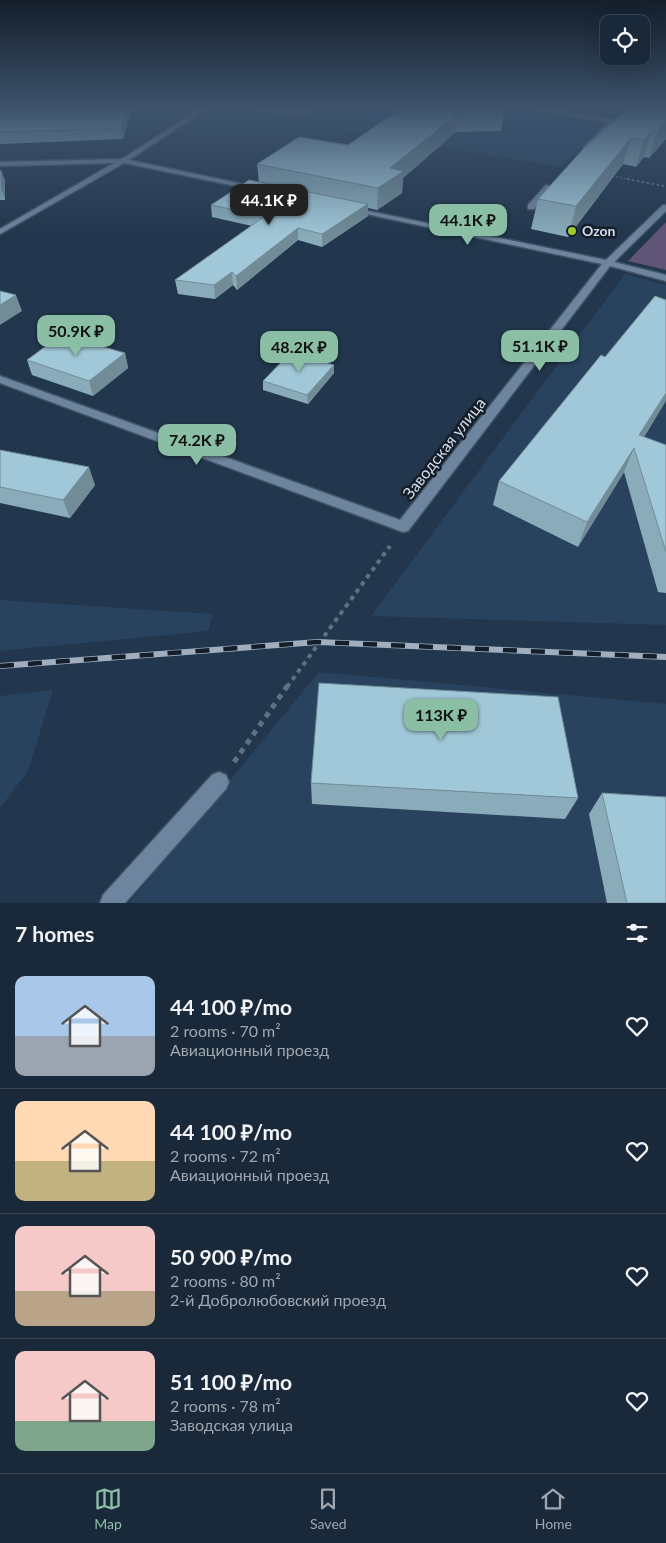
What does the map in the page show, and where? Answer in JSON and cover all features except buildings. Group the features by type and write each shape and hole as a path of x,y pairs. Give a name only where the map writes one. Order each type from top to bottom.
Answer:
{"street":[{"path":"0,232 137,152"},
{"path":"0,164 123,161 265,191"},
{"path":"531,207 555,180"},
{"path":"343,207 608,263 666,278"},
{"name":"Заводская улица","path":"404,527 608,263 666,207"},
{"path":"0,379 404,527"},
{"path":"111,903 220,782"}],"path":[{"path":"612,176 666,186"},
{"path":"220,782 318,642 404,527"}],"shaded area":[{"path":"470,152 575,152 560,167"},
{"path":"666,222 666,270 628,261"},
{"path":"625,274 666,285 666,625 371,616"},
{"path":"0,600 213,614 208,631 0,651"},
{"path":"319,672 666,704 666,903 129,903"},
{"path":"53,690 28,771 0,808 0,696"}],"railway":[{"path":"0,666 318,642 666,657"}],"place":[{"name":"Ozon","path":"572,231"}]}
